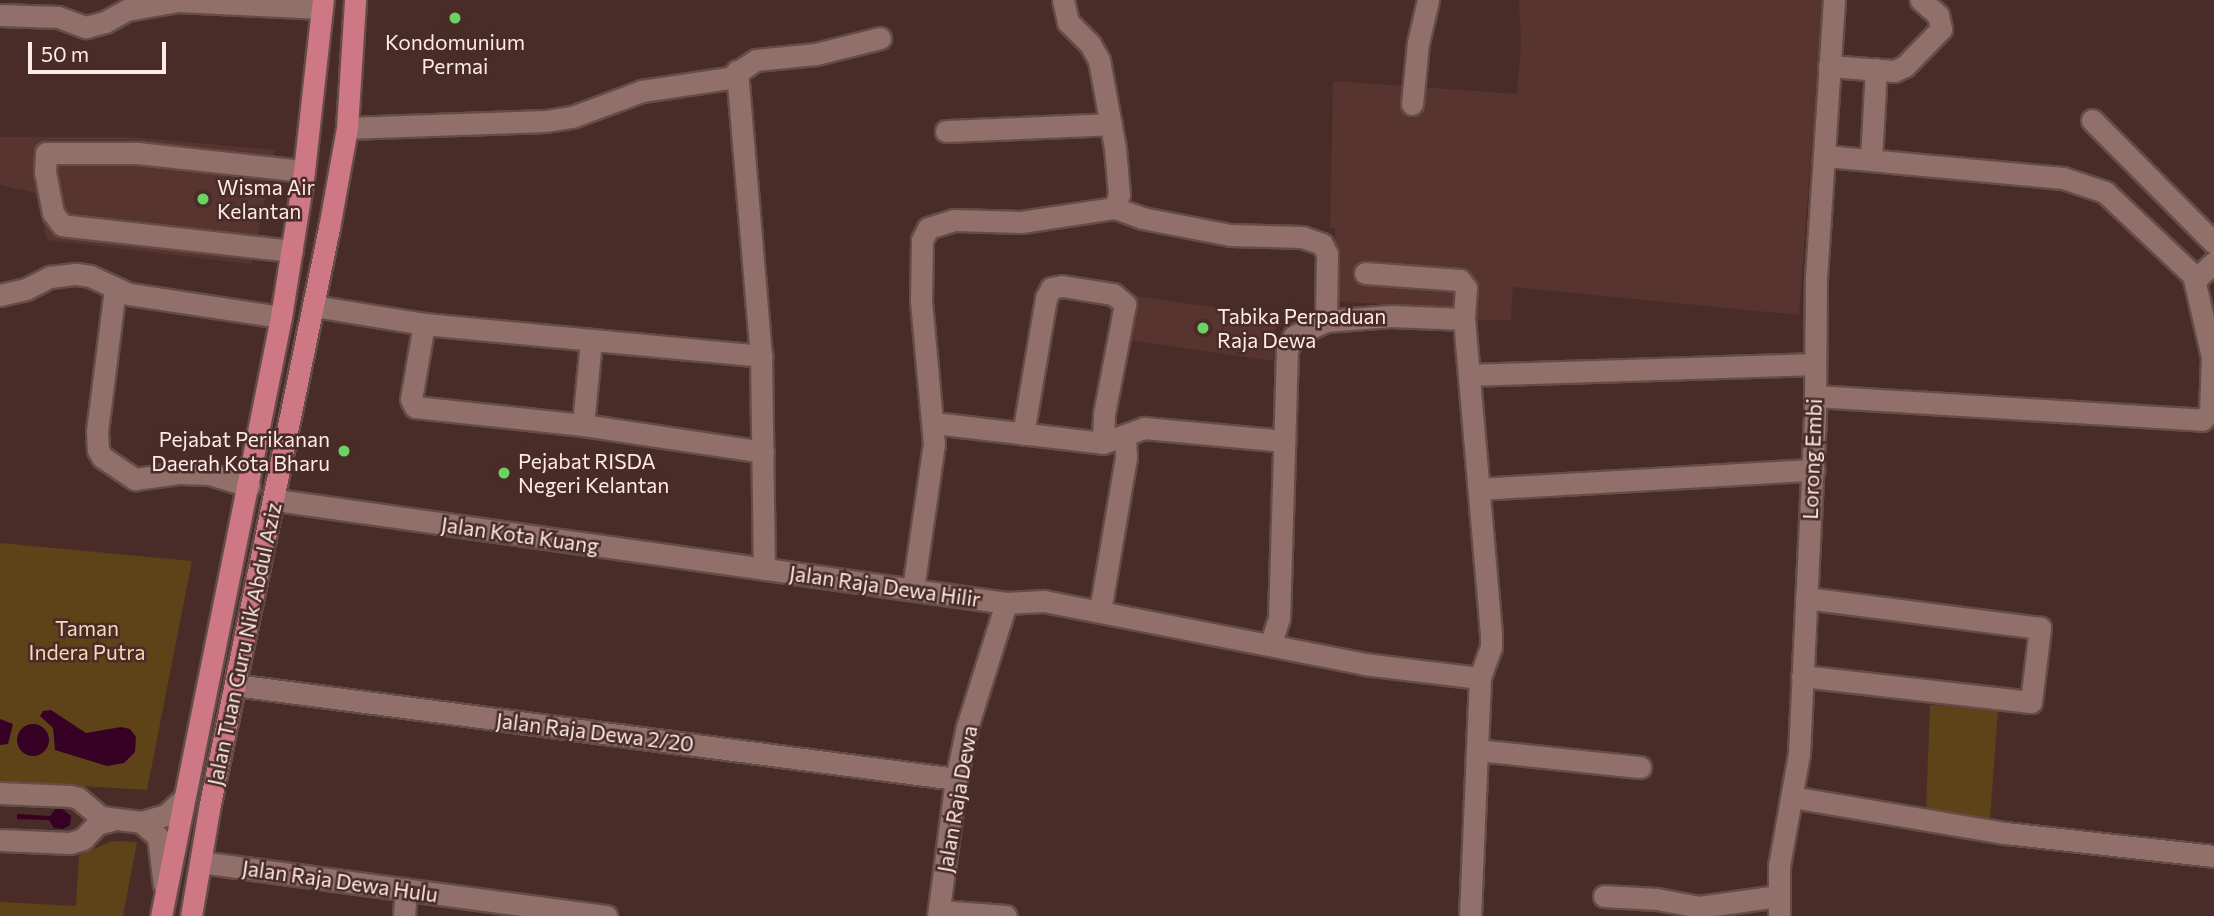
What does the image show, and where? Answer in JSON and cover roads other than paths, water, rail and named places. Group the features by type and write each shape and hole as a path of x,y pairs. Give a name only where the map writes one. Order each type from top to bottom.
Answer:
{"main road":[{"name":"Jalan Tuan Guru Nik Abdul Aziz","path":"191,916 235,685 314,306 347,128 355,0"},
{"name":"Jalan Tuan Guru Nik Abdul Aziz","path":"163,906 281,317 304,171 323,4"},
{"path":"304,171 323,134 332,128 347,128"}],"street":[{"path":"1063,0 1068,22 1096,52 1111,124 1119,194 1115,208"},
{"path":"1412,95 1428,0"},
{"name":"Lorong Embi","path":"1778,906 1784,833 1799,754 1815,396 1816,278 1834,0"},
{"path":"1829,66 1902,68 1941,29 1938,15 1921,0"},
{"path":"0,15 58,17 86,27 105,22 127,10 178,1 323,4"},
{"path":"347,128 546,121 572,117 642,91 719,81 756,60 816,54 880,38"},
{"path":"1871,160 1876,69"},
{"path":"737,71 761,356 764,569"},
{"path":"2092,120 2214,243"},
{"path":"946,131 1111,124"},
{"path":"292,251 62,225 53,213 45,172 46,153 137,153 304,171"},
{"path":"1815,396 2205,419 2210,412 2212,356 2195,280 2189,271 2105,192 2063,178 1824,156"},
{"path":"913,589 932,466 934,423 921,300 922,240 928,228 954,220 1021,222 1115,208 1154,221 1230,235 1313,239 1327,254 1326,321"},
{"path":"2195,280 2214,262"},
{"path":"1364,272 1460,280 1466,288 1464,319 1491,633 1491,647 1480,678 1470,916"},
{"path":"0,295 62,275 90,276 115,289 281,317"},
{"path":"1023,434 1047,292 1062,286 1113,294 1125,304 1104,414 1103,443"},
{"path":"115,289 97,431 98,450 102,457 135,479 179,473 209,474 249,486"},
{"path":"314,306 424,324 761,356"},
{"path":"1270,645 1279,618 1289,341 1326,321 1391,316 1464,319"},
{"path":"424,324 411,399 415,407 583,425 763,452"},
{"path":"583,425 591,340"},
{"path":"1469,376 1815,364"},
{"path":"934,423 1103,443 1135,430 1154,428 1284,441"},
{"path":"1100,611 1126,457 1125,435"},
{"path":"1479,489 1812,470"},
{"name":"Jalan Kota Kuang","path":"275,500 764,569"},
{"name":"Jalan Raja Dewa Hilir","path":"764,569 1006,603 1044,601 1364,664 1480,678"},
{"path":"1802,676 2031,702 2040,628 1806,598"},
{"name":"Jalan Raja Dewa","path":"939,913 956,779 967,727 1006,603"},
{"name":"Jalan Raja Dewa 2/20","path":"235,685 956,779"},
{"path":"1477,750 1640,767"},
{"path":"0,793 70,796 85,803 97,816 141,822 166,815 183,799"},
{"path":"1792,797 2005,833 2214,856"},
{"path":"0,840 70,843 83,839 97,824 112,820"},
{"path":"141,822 158,837 163,906"},
{"name":"Jalan Raja Dewa Hulu","path":"200,862 606,916"},
{"path":"404,916 406,890"},
{"path":"1604,896 1657,899 1699,907 1778,906"},
{"path":"939,913 1006,916"}],"place":[{"name":"Kondomunium Permai","path":"455,18"},
{"name":"Wisma Air Kelantan","path":"203,199"},
{"name":"Tabika Perpaduan Raja Dewa","path":"1203,328"},
{"name":"Pejabat Perikanan Daerah Kota Bharu","path":"344,451"},
{"name":"Pejabat RISDA Negeri Kelantan","path":"504,473"}],"park label":[{"name":"Taman Indera Putra","path":"87,640"}]}
